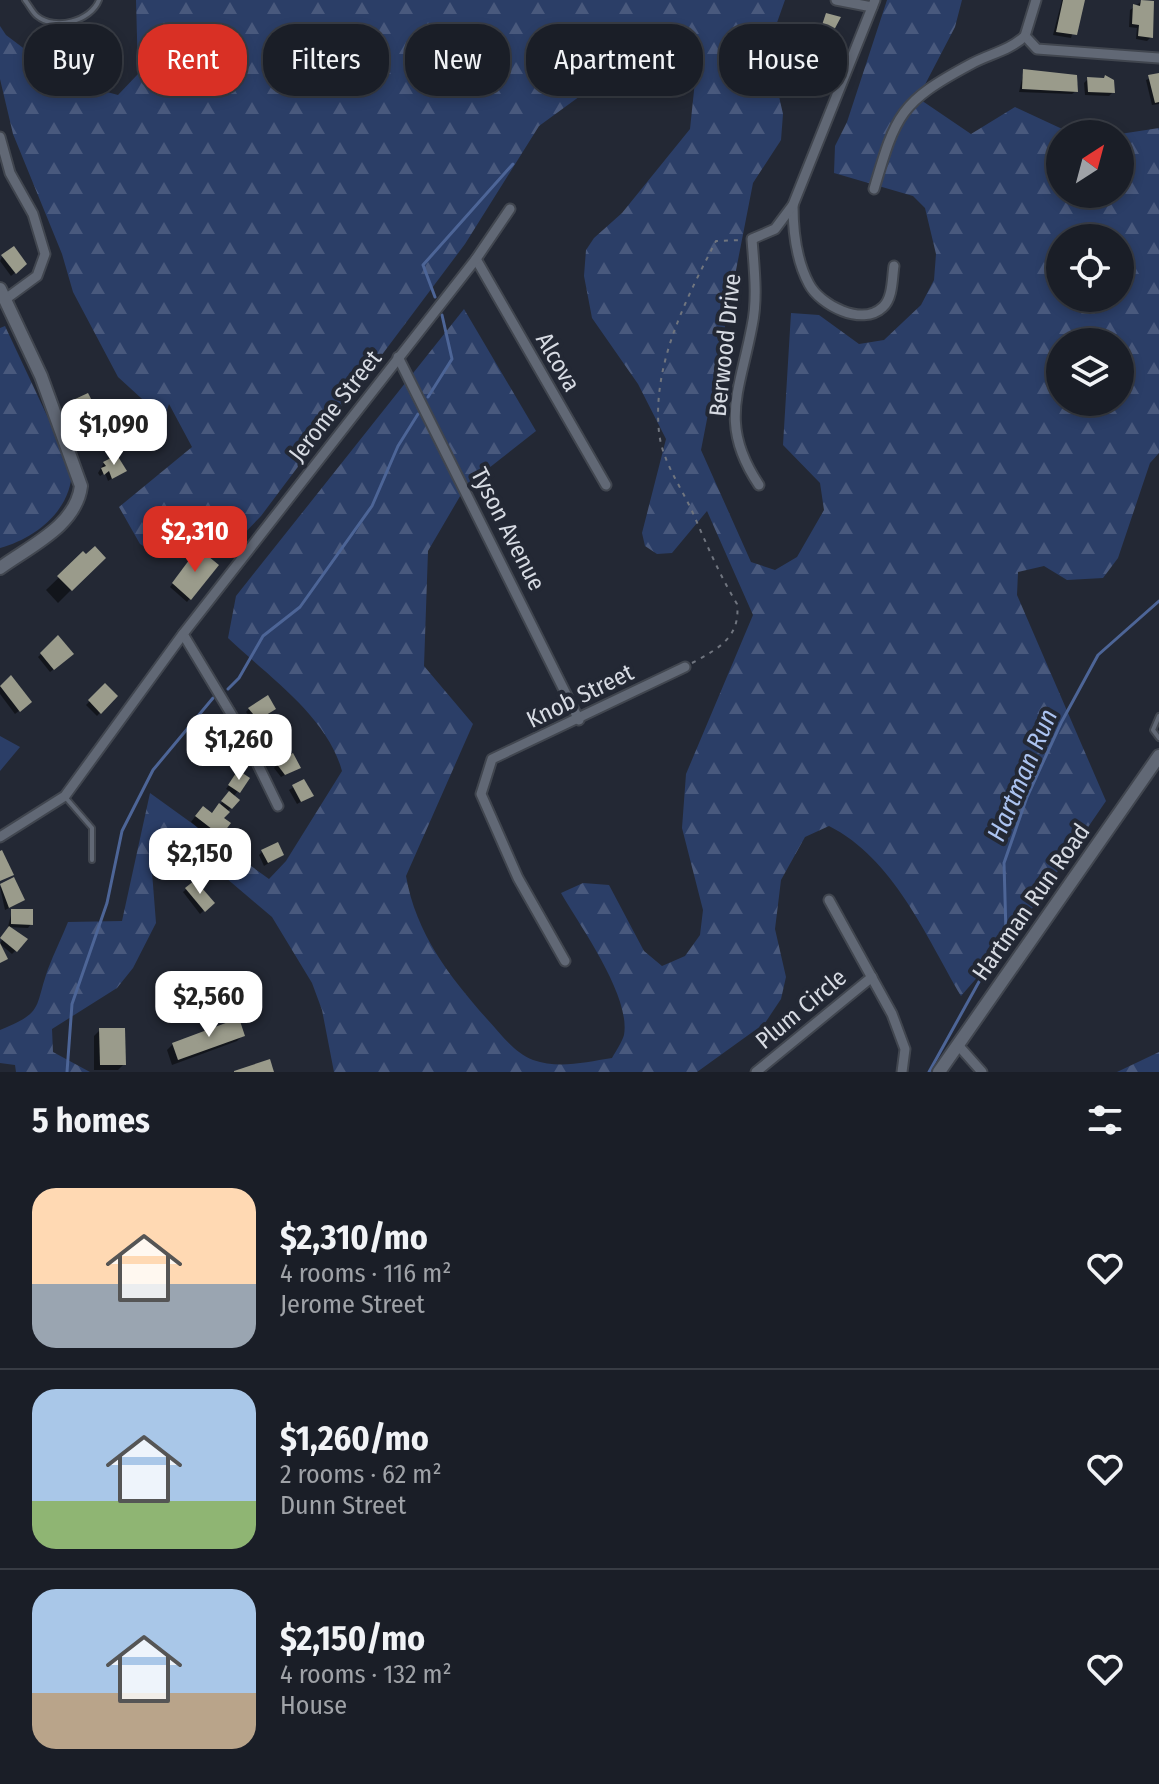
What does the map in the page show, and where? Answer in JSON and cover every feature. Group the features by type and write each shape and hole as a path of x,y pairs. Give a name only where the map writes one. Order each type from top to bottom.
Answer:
{"main road":[{"path":"0,568 55,529 79,500 81,486 64,433 3,294"},
{"name":"Hartman Run Road","path":"939,1072 1159,756"}],"street":[{"path":"752,239 775,229 793,205 873,4 836,0"},
{"path":"874,189 894,127 906,105 971,64 1013,47 1025,36 1036,0"},
{"path":"1025,36 1037,49 1159,58"},
{"path":"0,137 10,173 33,214 45,254 37,276 3,294"},
{"path":"793,205 793,228 809,286 831,304 849,314 867,315 882,308 889,297 894,266"},
{"name":"Jerome Street","path":"0,837 65,796 183,634 476,259 510,209"},
{"name":"Berwood Drive","path":"752,239 753,324 734,407 737,445 759,485"},
{"name":"Alcova","path":"476,259 606,485"},
{"name":"Tyson Avenue","path":"398,357 579,720"},
{"path":"183,634 242,732 278,806"},
{"name":"Knob Street","path":"565,961 518,878 481,794 492,759 685,667"},
{"path":"829,900 892,1014 905,1049 902,1072"},
{"name":"Plum Circle","path":"756,1072 872,977"},
{"path":"958,1045 982,1072"}],"lane":[{"path":"25,0 37,16 55,24 75,21 96,8 99,0"},
{"path":"1159,716 1153,730 1159,738"},
{"path":"65,796 92,828 92,860"}],"path":[{"path":"685,667 732,637 739,619 737,604 672,474 659,433 660,390 670,343 687,298 716,241 752,239"}],"green space":[{"path":"136,0 785,0 776,24 719,24 719,96 779,96 783,114 781,140 753,183 701,450 751,562 775,570 797,557 824,510 820,483 783,445 791,313 819,315 859,344 884,340 921,305 934,280 936,254 925,208 913,196 834,173 835,146 847,122 887,0 962,0 955,27 918,98 971,134 1015,107 1046,121 1046,208 1134,208 1134,132 1159,128 1159,453 1150,463 1118,558 1103,578 1067,580 1044,566 1018,572 1017,595 1106,801 1014,935 961,996 921,924 890,878 852,840 829,826 805,837 781,880 775,929 786,977 781,999 765,1023 697,1072 334,1072 322,1010 312,983 272,917 185,843 160,849 152,872 156,923 133,968 117,988 52,1029 53,1052 90,1072 16,1072 15,1065 0,1063 0,1030 24,1018 35,1008 68,922 122,921 150,793 269,879 286,861 342,771 324,732 310,715 228,638 236,596 464,309 536,431 466,486 428,551 424,666 473,724 406,876 418,917 436,954 487,1019 526,1057 543,1063 563,1064 612,1058 624,1035 620,1001 612,982 561,893 583,883 609,885 644,951 662,966 685,956 700,935 703,910 682,828 686,774 753,615 707,511 672,553 657,554 645,546 642,533 666,439 638,384 592,318 584,276 586,250 594,238 622,213 690,129 693,96 703,96 703,24 526,24 526,96 580,96 539,126 465,244 261,516 240,538 198,533 163,558 140,544 119,507 192,447 169,404 164,419 118,377 73,292 62,254 13,134 0,79 0,26 6,35 24,49 24,96 122,96 122,91 138,74"},
{"path":"5,326 72,469 66,497 50,520 26,537 0,548 0,328"},
{"path":"0,736 20,747 0,771"},
{"path":"1159,1052 1159,1072 1117,1072"}],"building":[{"path":"1063,0 1085,0 1077,35 1056,32"},
{"path":"1141,0 1154,1 1153,38 1138,36 1139,25 1132,24 1133,4 1140,6"},
{"path":"826,13 841,17 837,24 822,24"},
{"path":"1023,69 1077,75 1078,92 1022,89"},
{"path":"1159,73 1159,102 1155,103 1148,75"},
{"path":"1105,75 1114,80 1115,93 1088,92 1087,77 1104,78"},
{"path":"14,246 27,264 16,274 1,255"},
{"path":"88,393 104,424 91,430 73,400"},
{"path":"117,455 127,471 112,479 109,471 104,475 101,468 106,466 103,462"},
{"path":"95,546 106,558 72,591 57,576 83,551 86,554"},
{"path":"198,548 219,565 191,600 172,583"},
{"path":"58,635 74,654 54,670 40,653"},
{"path":"11,675 32,702 20,712 0,686"},
{"path":"105,683 118,696 101,714 88,700"},
{"path":"268,695 276,709 258,720 248,708"},
{"path":"283,723 289,736 272,747 263,735"},
{"path":"293,753 301,768 285,775 276,763"},
{"path":"238,770 250,778 240,793 228,785"},
{"path":"304,779 314,796 301,802 292,785"},
{"path":"229,791 240,800 232,809 221,801"},
{"path":"219,803 230,812 224,818 231,823 221,836 195,816 203,806 212,813"},
{"path":"278,842 284,855 268,863 261,850"},
{"path":"0,851 14,875 0,881"},
{"path":"14,877 25,900 9,908 0,884"},
{"path":"195,880 215,903 205,912 185,888"},
{"path":"11,909 33,909 33,925 11,924"},
{"path":"9,926 28,939 17,952 0,938"},
{"path":"0,943 8,959 0,963"},
{"path":"239,1018 245,1036 178,1060 172,1043"},
{"path":"99,1028 125,1028 126,1065 100,1065"},
{"path":"270,1059 274,1072 234,1072 234,1071"}],"waterway":[{"path":"435,297 423,265 513,164"},
{"path":"428,397 452,359 442,315"},
{"path":"228,689 239,678 263,636 300,607 372,506 398,446 418,414"},
{"name":"Hartman Run","path":"929,1072 1006,933 1004,863 1027,797 1061,723 1098,655 1159,601"},
{"path":"67,1072 72,1004 107,903 122,831 153,770 213,698"}]}
